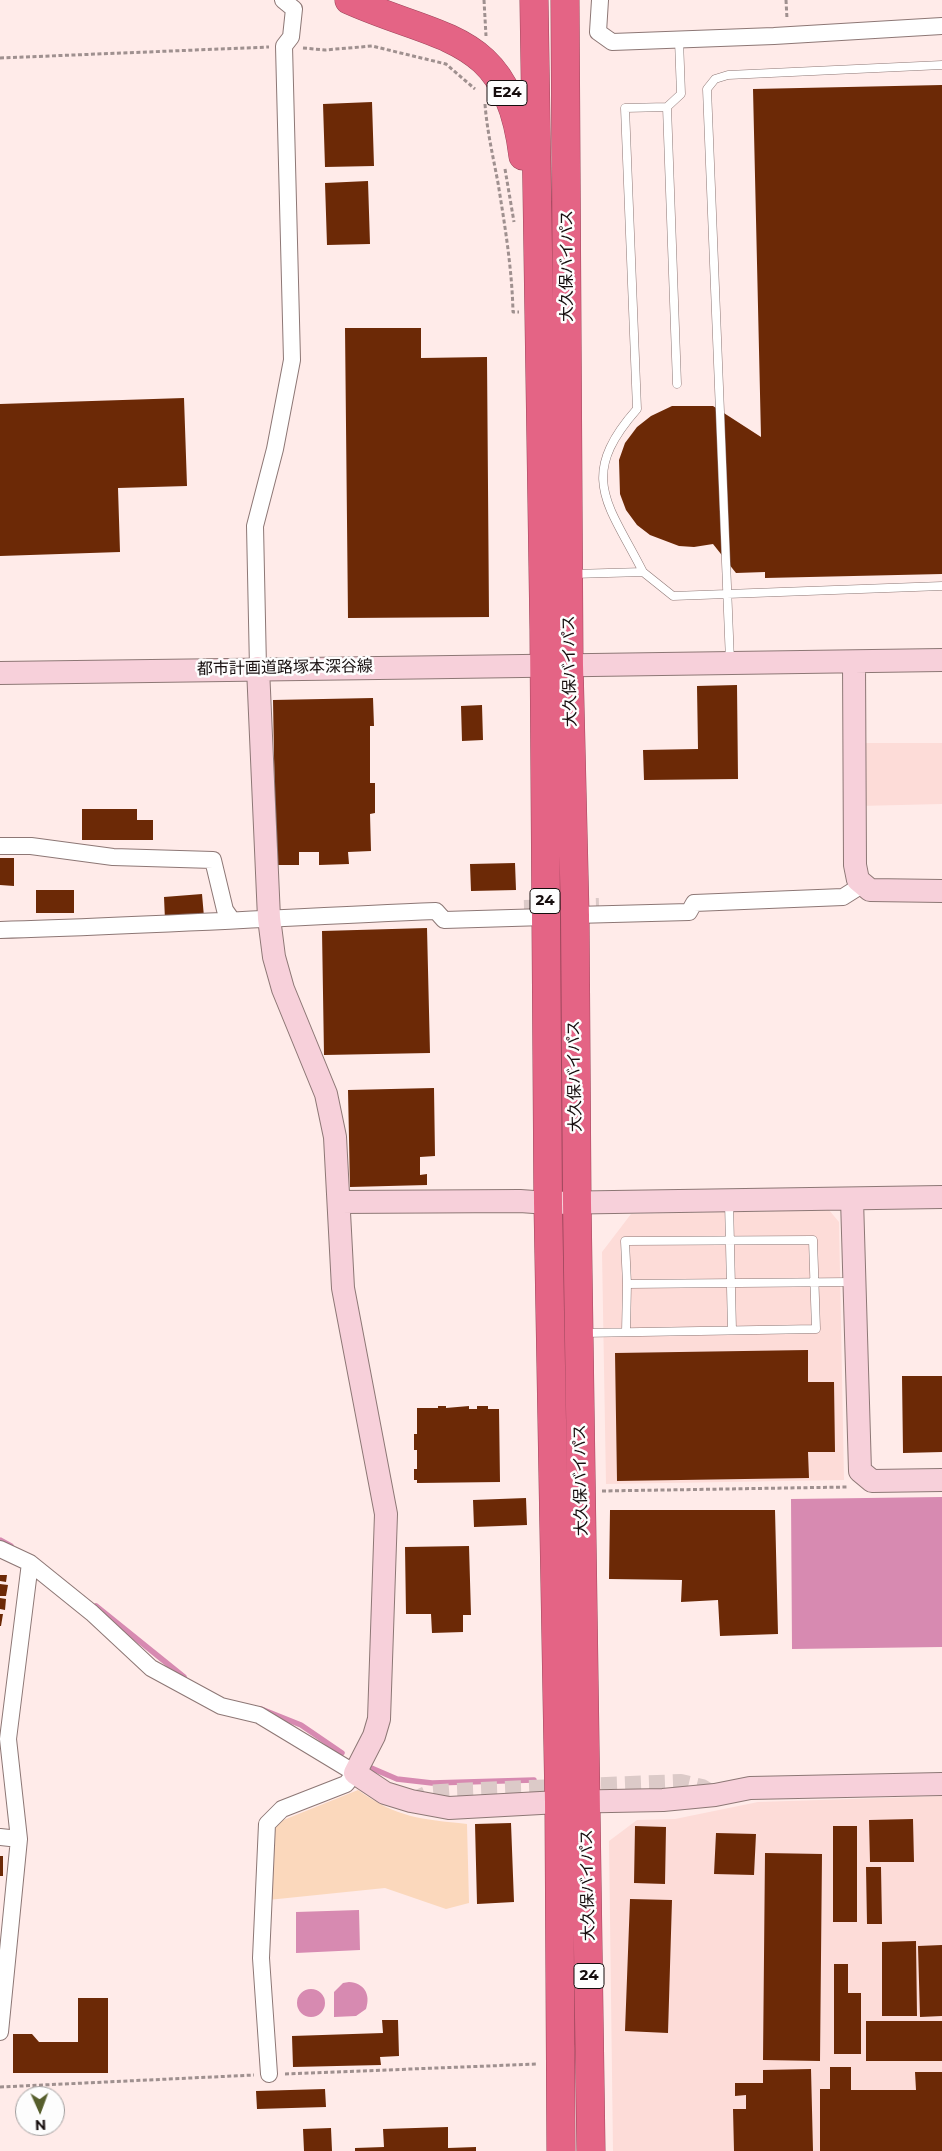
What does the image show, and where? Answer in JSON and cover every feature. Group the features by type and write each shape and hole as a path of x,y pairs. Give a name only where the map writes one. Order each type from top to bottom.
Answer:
{"highway":[{"name":"E24","path":"349,0 449,37 483,59 496,74 506,91 519,128 538,279"},
{"name":"大久保バイパス","path":"534,0 538,279 557,665 587,910 577,1203 591,2151"},
{"name":"大久保バイパス","path":"561,2151 559,1802 548,1203 535,913 557,665 569,574 566,8"}],"street":[{"path":"269,2074 262,1958 267,1824 282,1809 346,1784 355,1773 374,1736 379,1720 386,1514 343,1288 336,1137 326,1094 283,989 274,957 269,918 258,668 255,526 275,449 292,360 284,46 292,37 294,9 284,0"},
{"path":"600,0 598,32 612,42 774,36 942,26"},
{"name":"都市計画道路塚本深谷線","path":"0,673 942,660"},
{"path":"854,662 856,874 862,885 876,890 942,890"},
{"path":"0,846 30,846 113,857 213,860 225,910 232,920"},
{"path":"587,910 694,903 843,897 862,885"},
{"path":"587,910 688,912 694,903"},
{"path":"436,911 444,920 535,913"},
{"path":"0,930 157,926 269,918 436,911 535,913"},
{"path":"339,1202 520,1201 577,1203 942,1197"},
{"path":"852,1199 858,1465 860,1471 867,1479 884,1482 942,1480"},
{"path":"0,1548 30,1563 92,1613 151,1668 221,1706 259,1715 385,1793 411,1801 449,1808 559,1802 663,1800 715,1795 750,1788 942,1784"},
{"path":"0,2032 18,1839 8,1739 30,1563"},
{"path":"0,1837 18,1839"}],"lane":[{"path":"678,40 681,94 667,107 625,108 637,409 609,447 601,477 608,504 643,572 673,596 942,586"},
{"path":"730,664 706,89 715,79 728,75 942,64"},
{"path":"667,107 677,384"},
{"path":"569,574 643,572"},
{"path":"729,1200 732,1330"},
{"path":"579,1333 816,1329 813,1240 625,1241 627,1284 626,1332"},
{"path":"627,1284 854,1282"}],"path":[{"path":"484,0 486,37"},
{"path":"0,58 284,46 325,50 372,46 446,64 480,94"},
{"path":"485,102 487,132 498,182 512,283 513,312 522,312 522,306"},
{"path":"505,167 514,224"},
{"path":"581,1492 844,1488 867,1479"}],"shaded area":[{"path":"858,743 942,743 942,804 859,806"},
{"path":"829,1210 839,1222 844,1480 606,1484 602,1252 631,1214"},
{"path":"942,1497 942,1647 792,1649 791,1499"},
{"path":"358,1790 397,1812 436,1821 467,1824 469,1903 446,1909 385,1888 268,1900 269,1840 276,1823"},
{"path":"942,1796 942,2151 613,2151 609,1841 637,1820 675,1819 758,1802"},
{"path":"359,1910 360,1950 296,1953 296,1912"},
{"path":"349,1982 359,1985 365,1990 368,1999 366,2009 356,2016 334,2017 334,1992 343,1983"},
{"path":"311,1989 321,1993 325,2003 321,2013 311,2017 301,2013 297,2003 301,1993"}],"building":[{"path":"942,85 942,574 765,578 765,572 736,573 713,544 694,547 679,546 650,535 637,525 626,510 620,494 619,460 625,443 637,427 651,416 672,406 713,406 761,437 753,89"},
{"path":"372,102 374,166 325,167 323,104"},
{"path":"368,181 370,244 327,245 325,183"},
{"path":"345,328 421,328 421,358 487,357 489,617 348,618"},
{"path":"184,398 187,486 118,488 120,552 0,556 0,404"},
{"path":"737,685 738,779 644,780 643,750 698,749 697,686"},
{"path":"373,698 374,726 370,726 370,783 375,783 375,813 370,814 371,851 348,852 349,864 319,865 319,852 299,852 299,865 276,865 273,700"},
{"path":"482,705 483,740 462,741 461,706"},
{"path":"82,809 137,809 137,820 153,820 153,840 82,840"},
{"path":"0,858 14,858 14,886 0,885"},
{"path":"515,863 516,890 471,891 470,864"},
{"path":"36,890 74,890 74,913 36,913"},
{"path":"202,894 204,917 165,920 164,897"},
{"path":"427,928 430,1053 324,1055 322,931"},
{"path":"434,1088 435,1156 420,1157 420,1175 427,1174 427,1185 350,1187 348,1090"},
{"path":"808,1350 808,1382 834,1382 835,1452 808,1452 809,1478 617,1481 615,1353"},
{"path":"902,1376 942,1376 942,1452 903,1453"},
{"path":"438,1406 446,1406 446,1408 469,1406 469,1409 477,1409 477,1406 488,1406 488,1409 499,1409 500,1482 417,1483 417,1480 414,1480 414,1469 417,1469 417,1450 414,1450 414,1434 417,1434 417,1408 438,1408"},
{"path":"526,1498 527,1525 474,1527 473,1500"},
{"path":"610,1510 775,1510 778,1634 720,1636 718,1600 681,1602 682,1580 609,1579"},
{"path":"469,1546 471,1615 463,1615 463,1632 432,1633 431,1614 406,1614 405,1547"},
{"path":"0,1575 7,1575 6,1582 0,1581"},
{"path":"0,1584 8,1585 6,1596 0,1596"},
{"path":"0,1598 6,1599 5,1610 0,1609"},
{"path":"0,1614 3,1614 1,1626 0,1626"},
{"path":"913,1819 914,1862 870,1862 869,1820"},
{"path":"511,1823 514,1902 477,1904 475,1824"},
{"path":"635,1826 666,1827 665,1884 634,1883"},
{"path":"833,1826 857,1826 857,1922 833,1922"},
{"path":"716,1833 756,1834 754,1875 714,1874"},
{"path":"765,1853 822,1854 820,2061 763,2060"},
{"path":"0,1856 3,1856 3,1876 0,1876"},
{"path":"866,1867 881,1867 882,1924 867,1924"},
{"path":"630,1899 672,1900 668,2033 625,2031"},
{"path":"916,1941 917,2016 882,2016 882,1942"},
{"path":"942,1945 942,2016 920,2017 918,1946"},
{"path":"834,1964 848,1964 848,1993 861,1993 861,2054 834,2054"},
{"path":"78,1998 108,1998 108,2073 13,2073 13,2034 32,2034 39,2042 78,2042"},
{"path":"382,2020 398,2020 399,2056 380,2057 381,2065 293,2067 292,2036 383,2033"},
{"path":"866,2021 942,2021 942,2061 866,2061"},
{"path":"830,2067 851,2067 851,2090 916,2090 915,2072 942,2072 942,2151 820,2151 820,2089 830,2089"},
{"path":"811,2069 813,2151 734,2151 733,2109 746,2109 746,2095 735,2096 735,2083 763,2083 763,2070"},
{"path":"325,2089 326,2107 257,2109 256,2091"},
{"path":"448,2127 448,2148 476,2147 476,2151 355,2151 355,2148 384,2147 383,2129"},
{"path":"331,2128 332,2151 304,2151 303,2129"}],"waterway":[{"path":"0,1540 11,1546"},
{"path":"96,1606 184,1677"},
{"path":"261,1709 301,1725 342,1753"},
{"path":"369,1767 397,1779 432,1783 534,1780"}],"tunnel":[{"path":"524,908 599,906"},
{"path":"411,1801 428,1793 454,1791 681,1782 702,1787 714,1794"}]}
